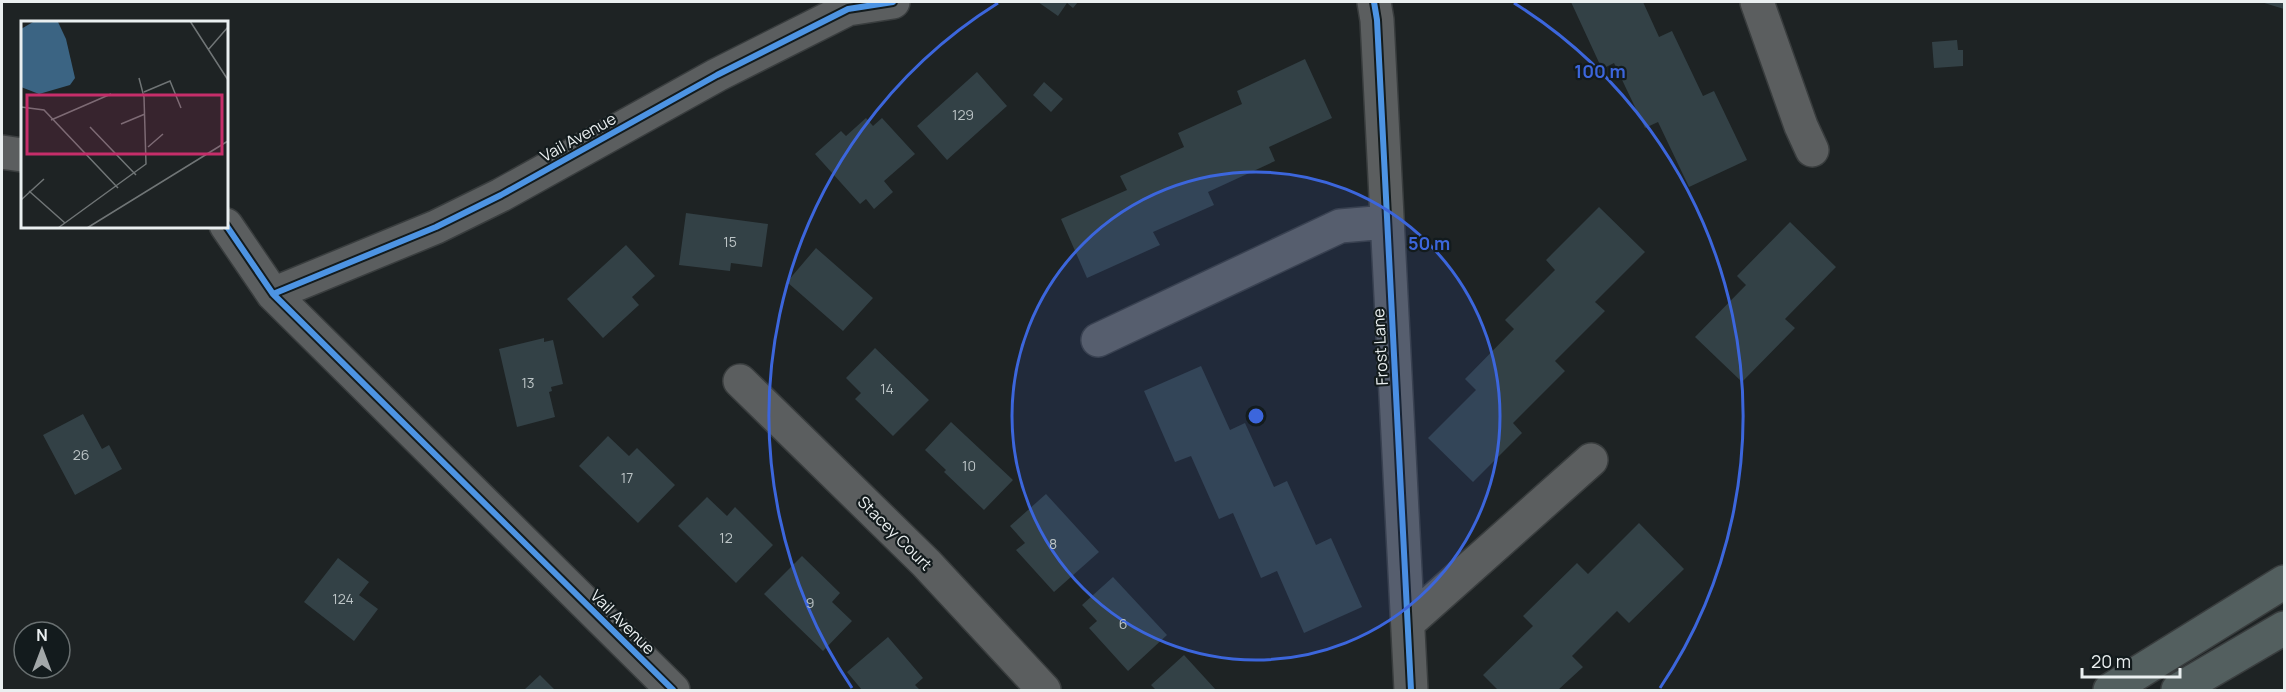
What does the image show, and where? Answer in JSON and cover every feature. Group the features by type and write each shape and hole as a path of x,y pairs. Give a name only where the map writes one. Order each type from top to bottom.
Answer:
{"highway":[{"path":"2110,690 2284,582"},
{"path":"2178,690 2284,628"}],"street":[{"name":"Vail Avenue","path":"273,294 445,223 501,195 717,75 848,9 893,2"},
{"name":"Frost Lane","path":"1374,2 1377,20 1411,690"},
{"path":"1756,2 1812,150"},
{"path":"2,152 21,154"},
{"path":"1098,340 1340,226 1387,222"},
{"name":"Vail Avenue","path":"228,228 273,294 673,690"},
{"name":"Stacey Court","path":"740,381 926,563 1044,690"},
{"path":"1408,623 1592,460"}],"building":[{"path":"1038,2 1078,2 1073,8 1067,3 1058,16"},
{"path":"1571,2 1643,2 1659,37 1672,31 1703,96 1714,91 1747,160 1689,187 1658,122 1645,128 1614,63 1602,69"},
{"path":"2261,2 2284,2 2284,9"},
{"path":"1957,40 1958,50 1963,50 1963,66 1934,68 1932,42"},
{"path":"1305,59 1332,118 1269,147 1275,161 1208,192 1214,205 1153,232 1160,245 1087,278 1061,219 1127,190 1120,176 1184,147 1178,133 1242,104 1237,91"},
{"path":"977,72 1007,106 947,160 917,126"},
{"path":"1044,82 1063,99 1051,112 1033,95"},
{"path":"866,118 873,126 882,118 915,154 884,181 893,192 874,209 866,199 860,204 815,154 841,131 846,136"},
{"path":"1599,207 1645,252 1595,302 1605,311 1555,361 1565,371 1513,423 1522,433 1473,482 1428,438 1476,390 1465,379 1514,329 1505,320 1555,270 1546,260"},
{"path":"686,213 768,224 762,267 731,263 730,271 679,265"},
{"path":"1790,222 1836,267 1785,319 1795,328 1742,382 1695,337 1746,285 1737,276"},
{"path":"626,245 655,276 632,297 639,305 603,338 567,299"},
{"path":"816,248 873,298 843,331 787,282"},
{"path":"544,338 544,342 553,340 563,384 551,387 552,391 549,392 555,417 517,427 499,349"},
{"path":"875,348 929,400 893,436 855,399 861,393 846,378"},
{"path":"1201,366 1230,430 1245,423 1274,487 1287,481 1316,545 1331,538 1362,607 1304,633 1277,571 1261,578 1233,513 1219,519 1191,456 1175,462 1144,391"},
{"path":"83,414 102,449 109,445 122,469 75,495 43,435"},
{"path":"951,422 1013,480 984,510 944,472 946,470 925,450"},
{"path":"608,436 629,456 637,448 675,485 638,523 579,466"},
{"path":"1046,494 1099,552 1054,592 1016,550 1025,543 1010,526"},
{"path":"707,497 727,516 735,507 773,545 736,583 678,526"},
{"path":"1639,523 1684,569 1629,623 1617,611 1572,656 1583,667 1558,690 1498,690 1483,675 1533,626 1523,616 1577,563 1588,574"},
{"path":"802,556 840,593 832,602 852,621 823,651 764,594"},
{"path":"338,558 369,582 359,595 378,609 354,641 304,602"},
{"path":"1113,577 1167,635 1128,671 1089,628 1097,621 1082,605"},
{"path":"888,637 923,678 915,685 920,690 862,690 847,672"},
{"path":"1184,655 1216,690 1156,690 1151,685"},
{"path":"540,675 555,690 524,690"}],"cycle path":[{"path":"273,294 436,227 501,195 717,75 848,9 893,2"},
{"path":"1374,2 1377,20 1411,690"},
{"path":"228,228 273,294 673,690"}]}
